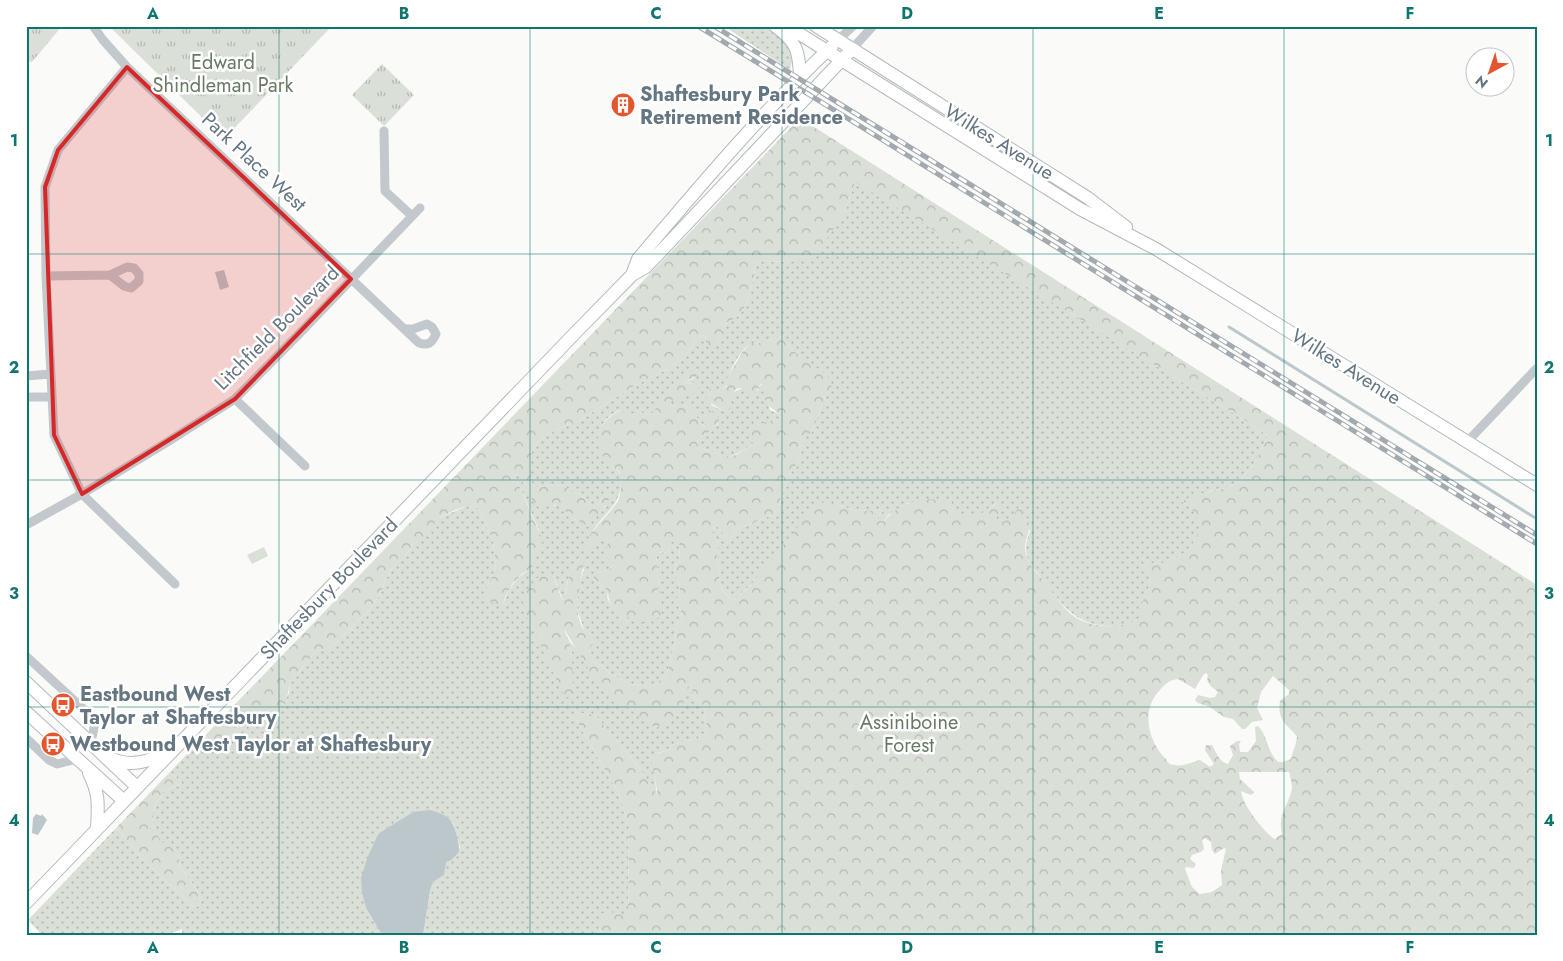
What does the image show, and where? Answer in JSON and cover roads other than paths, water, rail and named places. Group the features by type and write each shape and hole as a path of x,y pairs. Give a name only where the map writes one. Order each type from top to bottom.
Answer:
{"street":[{"name":"Park Place West","path":"92,26 127,67 405,329"},
{"path":"775,26 787,34 794,43 798,52 800,76"},
{"name":"Wilkes Avenue","path":"787,26 1080,209 1156,249 1537,485"},
{"name":"Wilkes Avenue","path":"816,26 1088,198 1156,249"},
{"path":"838,40 853,26"},
{"path":"852,48 873,26"},
{"name":"Shaftesbury Boulevard","path":"632,275 638,259 705,180 800,76 838,40"},
{"name":"Shaftesbury Boulevard","path":"26,903 632,275 646,267 852,48"},
{"path":"127,67 58,150 45,187 46,276 54,435 82,494 176,584"},
{"path":"384,131 385,191 412,216"},
{"name":"Litchfield Boulevard","path":"26,525 82,494 235,399 420,208"},
{"path":"46,276 110,275"},
{"path":"1467,442 1537,368"},
{"path":"26,376 50,374"},
{"path":"26,397 52,397"},
{"path":"235,399 305,466"},
{"path":"26,656 90,715 95,722 91,743"},
{"path":"26,682 137,787"},
{"path":"26,712 124,801"},
{"path":"26,738 49,760 57,764 77,759"},
{"path":"102,753 118,762 132,764 149,762 178,745"},
{"path":"87,768 96,787 98,803 97,829"}],"waterway":[{"path":"1229,327 1537,519"}],"railway":[{"path":"698,26 1537,544"},
{"path":"714,26 1537,535"}],"place":[{"name":"Shaftesbury Park Retirement Residence","path":"623,105"},
{"name":"Eastbound West Taylor at Shaftesbury","path":"63,705"},
{"name":"Westbound West Taylor at Shaftesbury","path":"53,744"}],"park label":[{"name":"Edward Shindleman Park","path":"223,74"},
{"name":"Assiniboine Forest","path":"909,734"}]}
